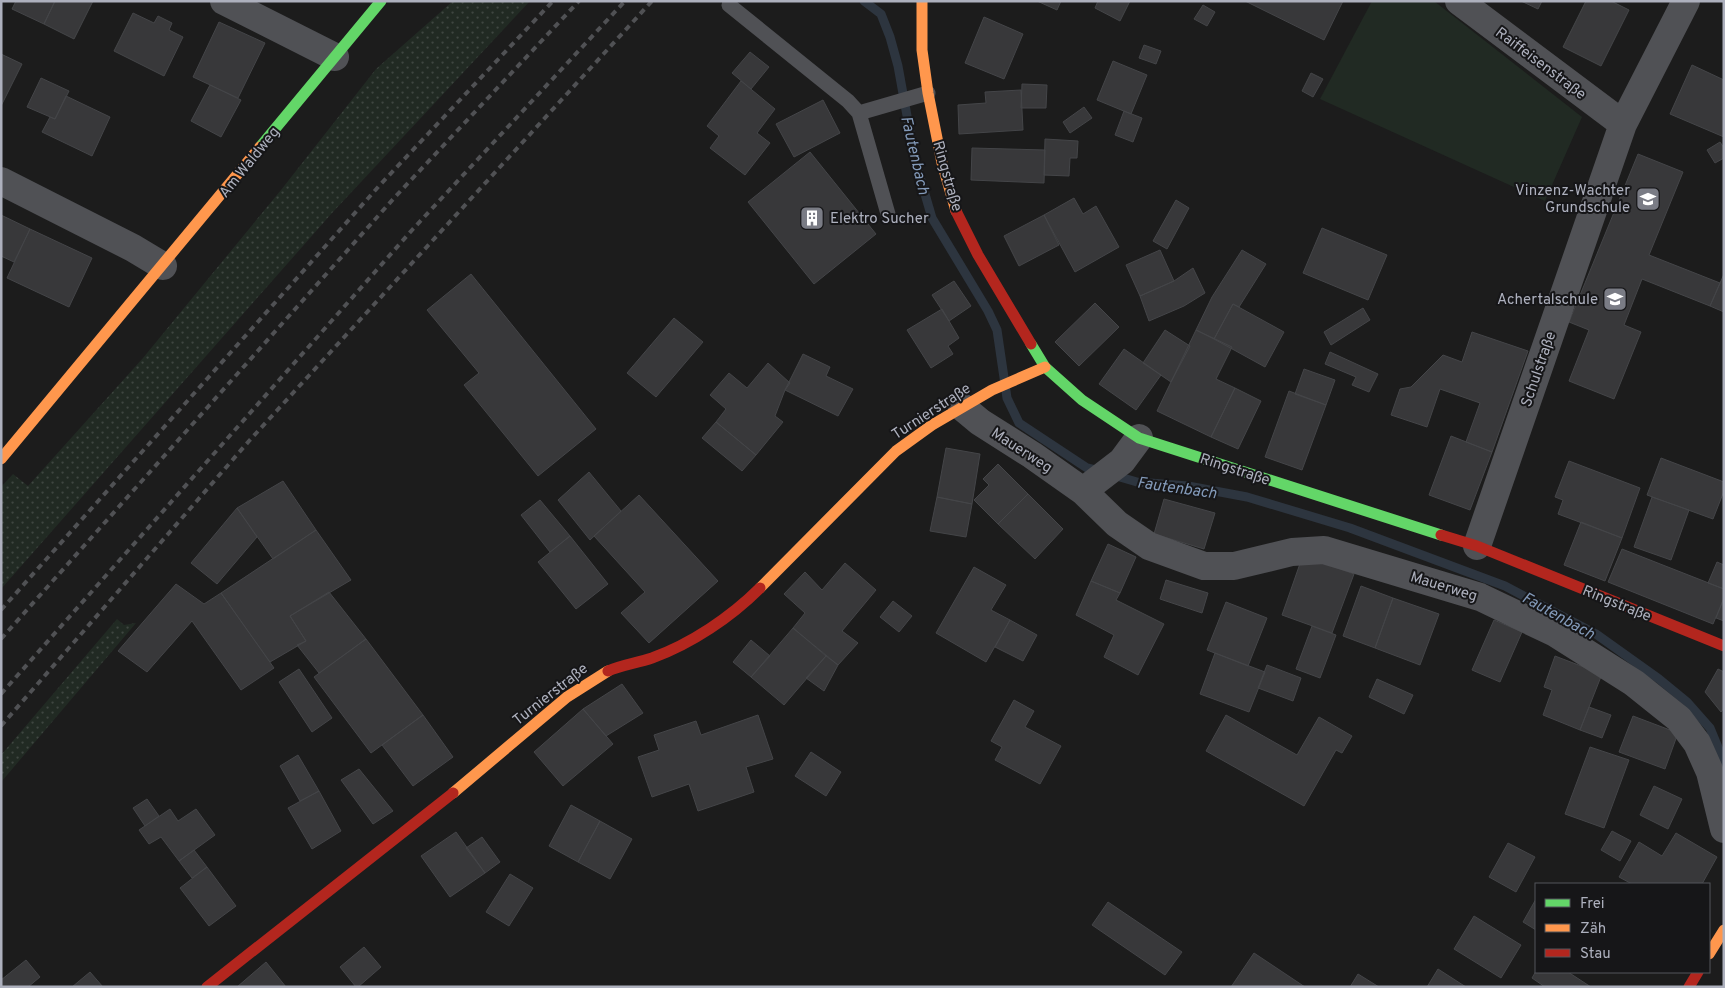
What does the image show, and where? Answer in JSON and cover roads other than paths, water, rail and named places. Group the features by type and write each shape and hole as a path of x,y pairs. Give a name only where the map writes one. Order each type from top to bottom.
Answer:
{"street":[{"path":"224,1 335,57"},
{"name":"Am Waldweg","path":"1,460 10,435 163,266 381,1"},
{"name":"Ringstraße","path":"922,1 922,50 928,93 942,163 955,208 978,255 1045,367 1082,400 1139,438 1477,546 1724,646"},
{"name":"Raiffeisenstraße","path":"1459,1 1623,124"},
{"name":"Schulstraße","path":"1477,546 1623,124 1686,1"},
{"path":"1,182 133,248 163,266"},
{"name":"Turnierstraße","path":"207,987 428,813 567,697 602,674 617,667 651,658 686,643 728,615 756,592 896,451 932,425 992,390 1045,367"},
{"name":"Mauerweg","path":"962,407 980,422 1032,454 1091,485 1117,524 1149,546 1204,566 1234,566 1292,552 1324,550 1480,597 1555,633 1634,683 1679,719 1697,743 1710,772 1724,829"},
{"path":"1091,485 1122,461 1139,438"},
{"path":"1710,952 1724,930"},
{"path":"1689,987 1697,973"}],"lane":[{"path":"729,5 848,101 859,113 888,214"},
{"path":"859,113 928,93"}],"waterway":[{"name":"Fautenbach","path":"864,1 881,14 890,37 898,66 915,160 932,218 988,311 997,330 1007,398 1019,423 1087,468 1100,471"},
{"name":"Fautenbach","path":"1113,475 1137,482 1188,486 1247,497 1350,528 1505,586 1596,634 1659,679 1687,702 1710,728 1724,762"}],"railway":[{"path":"1,610 379,186 553,1"},
{"path":"1,639 395,197 579,1"},
{"path":"1,694 413,229 625,1"},
{"path":"1,726 249,441 652,1"}],"place":[{"name":"Vinzenz-Wachter Grundschule","path":"1648,199"},
{"name":"Elektro Sucher","path":"812,218"},
{"name":"Achertalschule","path":"1615,299"}]}
